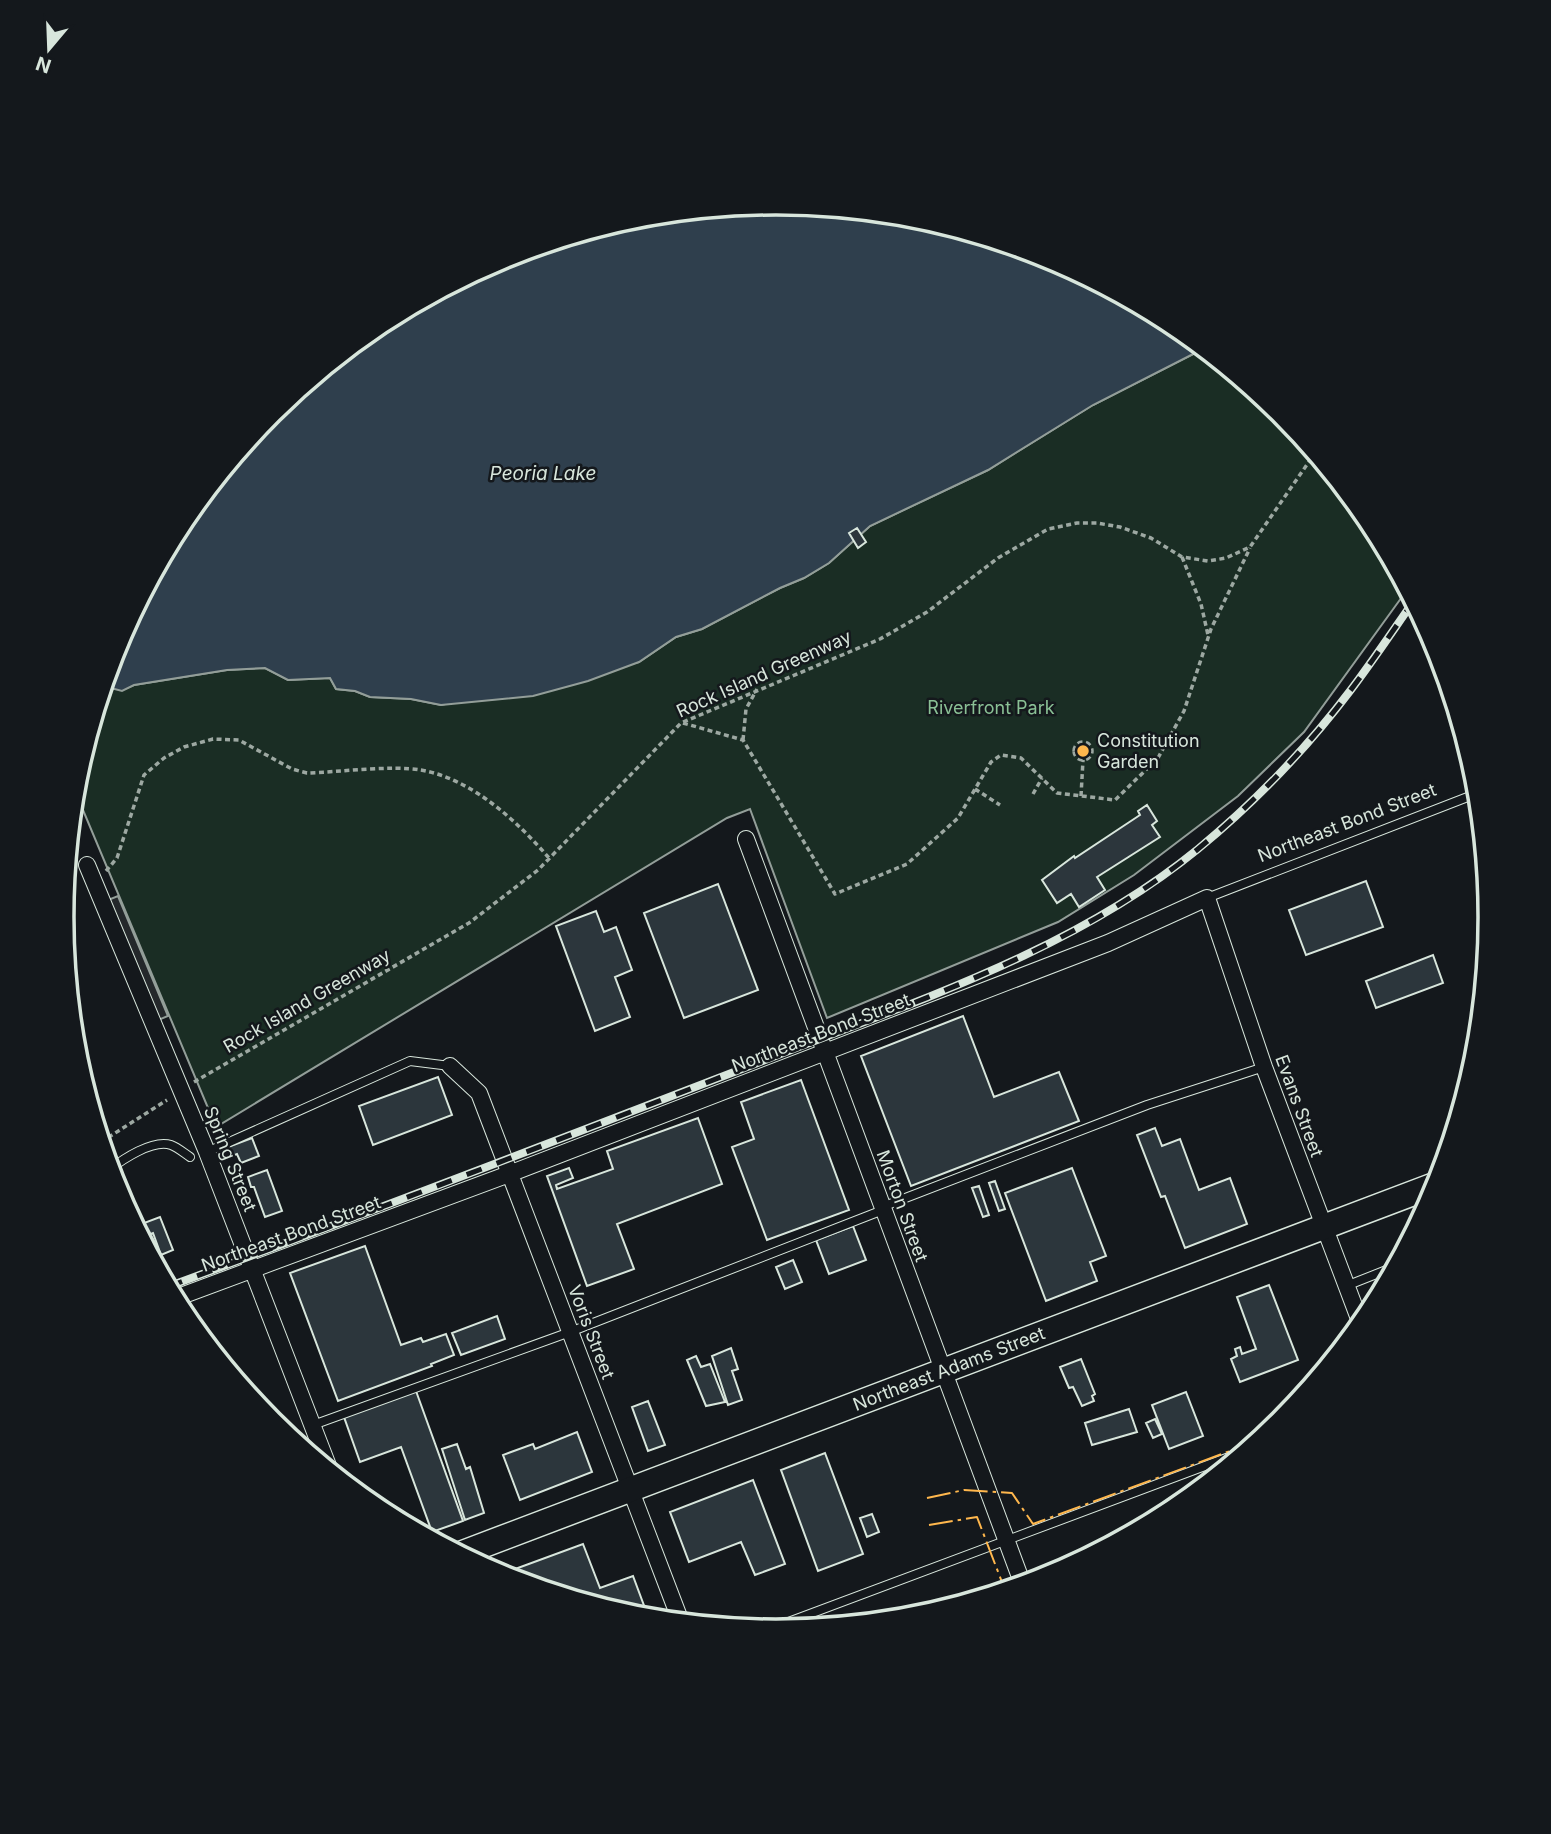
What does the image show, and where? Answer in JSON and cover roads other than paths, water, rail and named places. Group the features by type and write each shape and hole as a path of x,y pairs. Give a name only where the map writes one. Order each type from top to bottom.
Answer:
{"main road":[{"name":"Northeast Adams Street","path":"471,1550 1422,1190"}],"street":[{"name":"Morton Street","path":"746,839 1019,1575"},
{"name":"Spring Street","path":"87,865 207,1152 323,1454"},
{"name":"Northeast Bond Street","path":"184,1295 509,1174 1108,943 1207,898"},
{"name":"Evans Street","path":"1207,898 1264,1067 1356,1311"},
{"name":"Voris Street","path":"450,1066 479,1093 677,1612"}],"lane":[{"name":"Northeast Bond Street","path":"1207,898 1467,797"},
{"path":"207,1152 410,1062 450,1066"},
{"path":"313,1426 570,1332 1147,1105 1264,1067"},
{"path":"119,1164 136,1152 161,1144 172,1145 190,1157"},
{"path":"1346,1286 1380,1272"},
{"path":"799,1618 1219,1461"}],"water":[{"name":"Peoria Lake","path":"730,217 821,217 912,228 1001,252 1044,268 1126,309 1194,354 1093,405 988,470 870,526 829,563 804,578 702,629 676,637 639,662 588,681 533,696 441,705 411,699 370,697 355,691 336,689 330,678 288,680 265,668 227,670 134,685 122,691 112,688 127,648 168,566 219,490 279,421 313,389 385,333 465,287 550,252 639,228"}],"railway":[{"path":"177,1283 931,996 1044,946 1098,917 1149,885 1198,849 1259,794 1333,713 1407,611"}],"place":[{"name":"Constitution Garden","path":"1083,751"}],"park label":[{"name":"Riverfront Park","path":"991,708"}]}
